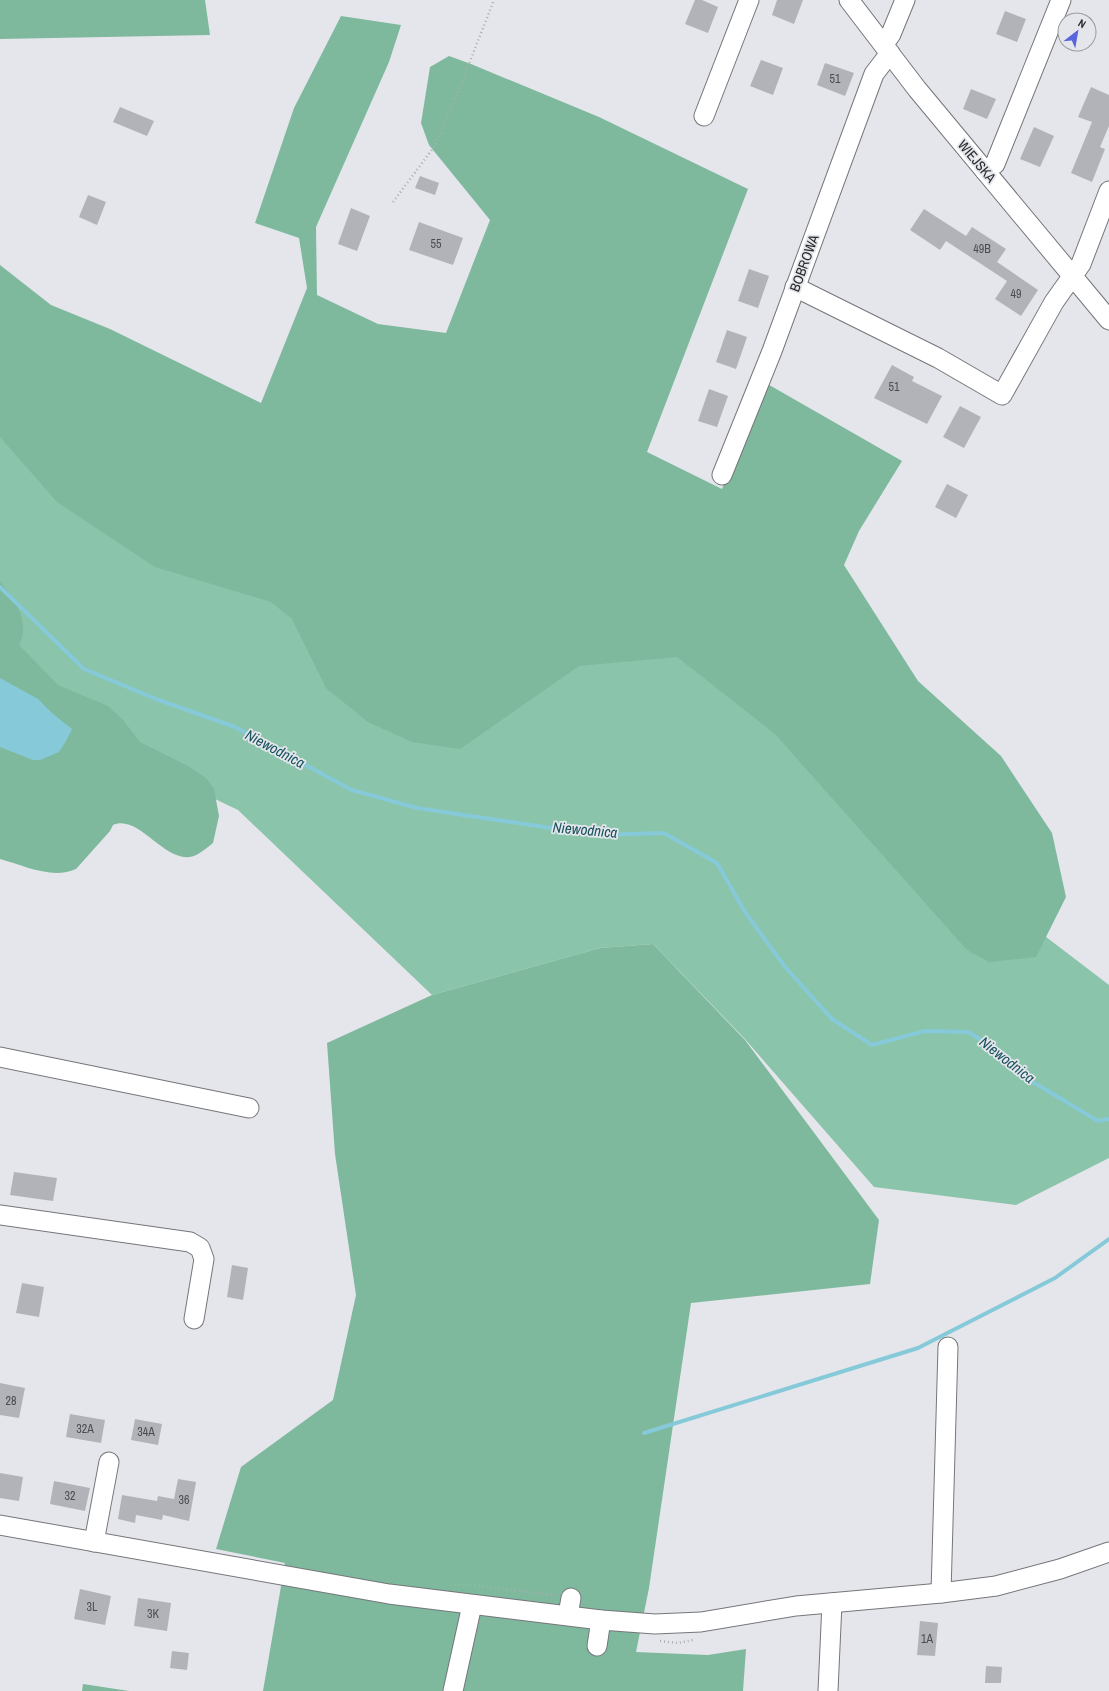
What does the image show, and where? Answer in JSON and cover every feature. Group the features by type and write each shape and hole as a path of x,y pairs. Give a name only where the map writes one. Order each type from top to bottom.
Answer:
{"street":[{"path":"704,116 749,0"},
{"name":"WIEJSKA","path":"849,0 918,89 1109,320"},
{"name":"BOBROWA","path":"722,476 795,287 874,74 887,48 905,0"},
{"path":"985,171 995,164 1061,0"},
{"path":"795,287 938,358 1002,396 1054,302 1081,264 1109,191"},
{"path":"0,1057 250,1108"},
{"path":"0,1215 190,1242 200,1248 204,1259 194,1319"},
{"path":"941,1593 948,1347"},
{"path":"94,1542 109,1462"},
{"path":"0,1525 389,1594 472,1605 570,1607 601,1620 655,1624 701,1622 796,1606 941,1593 996,1586 1060,1569 1109,1552"},
{"path":"828,1691 832,1603"},
{"path":"453,1691 472,1605"},
{"path":"597,1646 601,1620"}],"path":[{"path":"393,202 434,147 458,92 494,0"},
{"path":"447,1586 465,1584 570,1607"}],"green space":[{"path":"0,0 205,0 210,35 0,39"},
{"path":"341,16 401,25 389,62 316,227 317,295 378,324 446,333 490,220 429,145 421,123 430,67 449,56 599,117 748,189 647,452 722,489 764,382 902,461 859,531 844,565 918,681 1001,756 1052,833 1066,897 1036,957 989,962 967,950 775,734 677,657 579,666 460,749 412,742 368,722 326,688 292,619 271,602 155,567 57,502 0,437 0,265 51,305 110,329 261,403 307,288 299,238 255,223 294,108"},
{"path":"0,318 774,638 931,849 1109,985 1109,1158 1016,1205 874,1187 744,1038 653,944 600,948 432,995 238,810 117,752 0,663"},
{"path":"0,582 11,596 20,612 23,628 19,645 58,685 108,706 123,720 140,742 188,766 206,778 214,789 219,816 213,843 198,854 187,857 176,855 165,849 144,833 123,823 113,825 110,831 76,869 67,872 47,872 0,859"},
{"path":"653,944 745,1040 879,1220 870,1284 691,1303 649,1588 636,1652 708,1655 746,1649 743,1691 263,1691 285,1563 216,1549 241,1467 333,1400 356,1295 335,1154 327,1043 432,995 600,948"},
{"path":"83,1684 129,1691 82,1691"}],"water":[{"path":"0,678 38,699 52,713 72,729 59,752 40,760 33,760 0,747"}],"building":[{"path":"695,0 702,0 718,7 708,33 685,24"},
{"path":"777,0 803,0 794,24 772,15"},
{"path":"1005,11 1026,19 1017,42 996,34"},
{"path":"761,60 783,68 773,95 750,86"},
{"path":"825,63 854,73 845,96 817,85"},
{"path":"1091,87 1109,95 1109,126 1100,147 1105,149 1092,182 1071,173 1092,122 1078,117"},
{"path":"971,89 996,99 987,119 963,109"},
{"path":"120,107 154,121 147,136 113,122"},
{"path":"1034,127 1054,136 1040,167 1020,159"},
{"path":"420,176 439,183 435,195 415,188"},
{"path":"88,195 106,202 97,225 79,217"},
{"path":"351,208 370,216 357,251 338,244"},
{"path":"924,209 966,236 972,227 1006,249 997,262 1038,290 1021,316 995,299 1007,281 946,241 940,250 910,230"},
{"path":"419,222 463,238 453,265 409,250"},
{"path":"749,269 769,276 758,308 738,301"},
{"path":"727,330 747,337 736,369 716,362"},
{"path":"892,365 914,377 912,381 942,396 927,424 874,398"},
{"path":"709,389 728,396 717,427 698,421"},
{"path":"960,406 981,417 964,448 943,437"},
{"path":"947,484 968,495 956,518 935,507"},
{"path":"14,1172 57,1178 53,1201 10,1195"},
{"path":"232,1265 248,1268 243,1300 227,1297"},
{"path":"22,1283 44,1287 39,1317 16,1313"},
{"path":"0,1383 25,1388 19,1418 0,1415"},
{"path":"70,1414 105,1420 101,1443 66,1437"},
{"path":"135,1419 162,1424 158,1445 131,1440"},
{"path":"0,1473 23,1477 19,1501 0,1498"},
{"path":"178,1479 196,1482 189,1521 163,1515 162,1520 136,1515 135,1523 118,1519 122,1495 157,1501 158,1496 174,1499"},
{"path":"54,1481 90,1488 85,1511 50,1504"},
{"path":"80,1589 111,1596 105,1625 74,1619"},
{"path":"138,1598 171,1603 167,1631 134,1626"},
{"path":"920,1621 938,1623 935,1656 917,1655"},
{"path":"172,1651 189,1653 187,1670 170,1668"},
{"path":"986,1666 1002,1667 1001,1683 985,1683"}],"waterway":[{"name":"Niewodnica","path":"0,587 84,669 156,699 235,727 352,790 417,808 598,835 664,833 717,863 745,912 785,967 832,1019 872,1045 925,1031 968,1032 998,1050 1033,1082 1098,1121 1109,1119"},
{"path":"644,1433 918,1348 1055,1278 1109,1239"}]}
